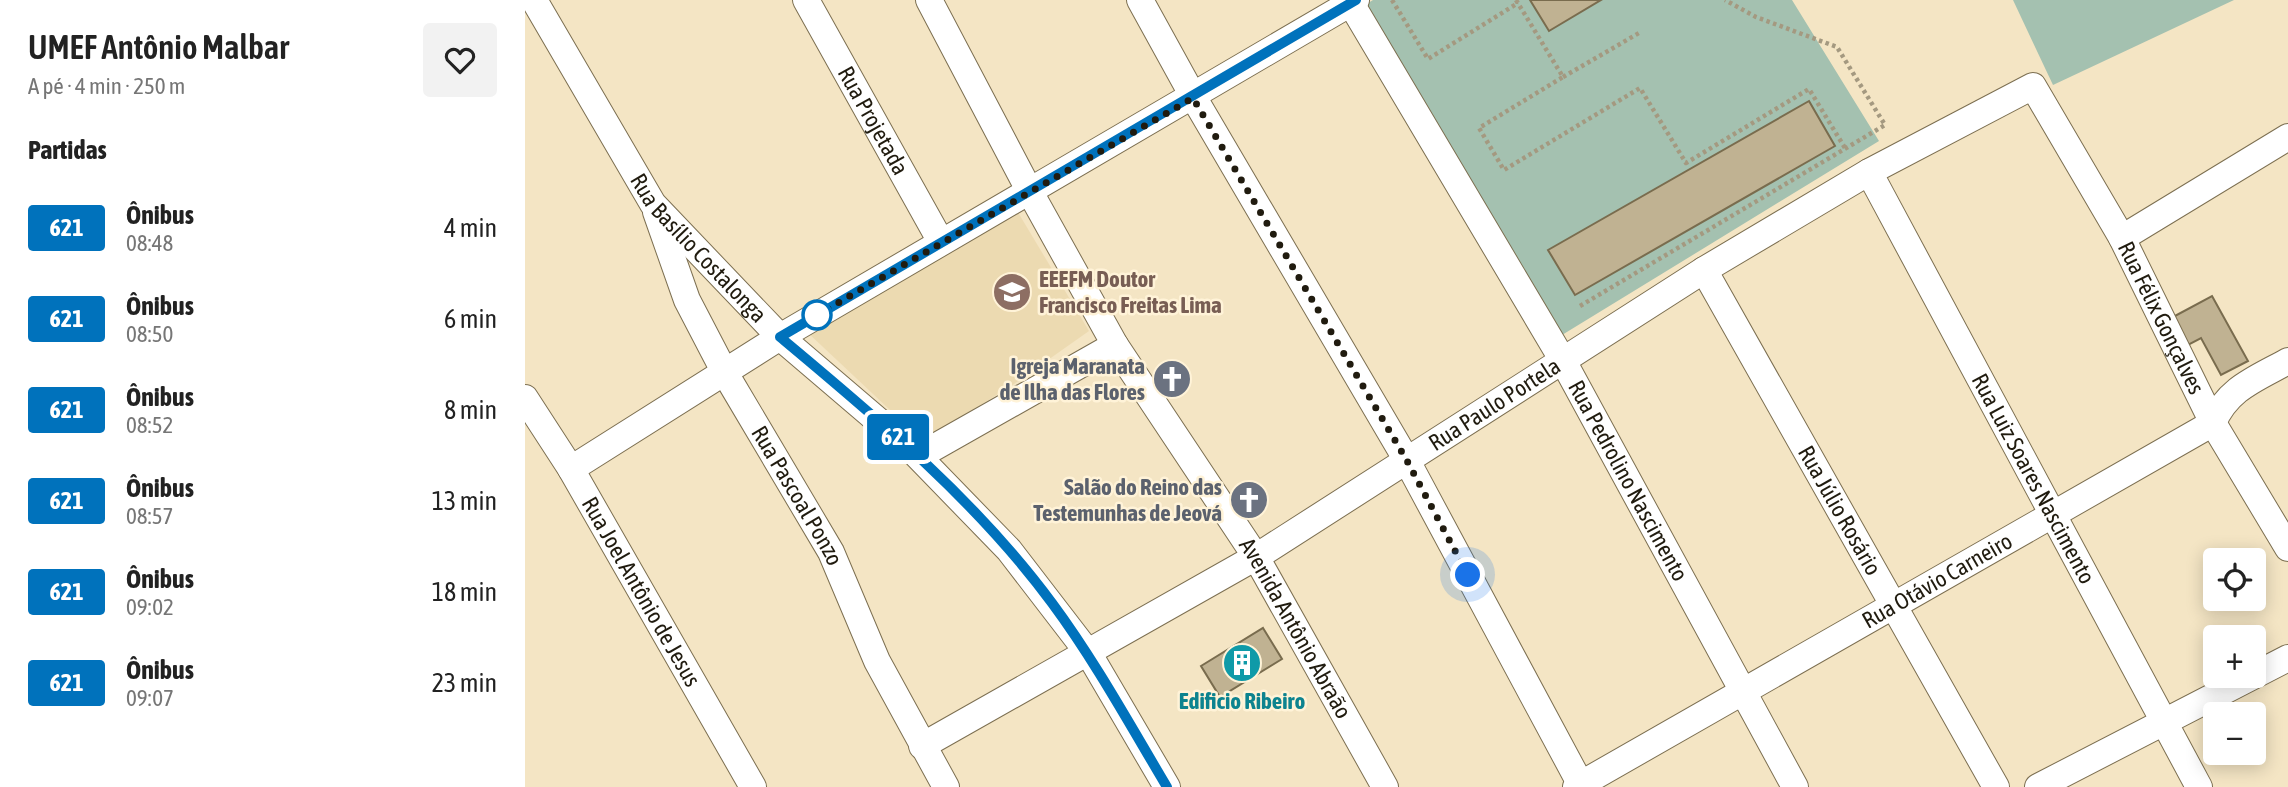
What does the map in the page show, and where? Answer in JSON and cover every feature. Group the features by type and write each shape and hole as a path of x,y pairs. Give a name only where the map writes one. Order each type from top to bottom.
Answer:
{"street":[{"path":"525,5 533,0"},
{"name":"Rua Basílio Costalonga","path":"533,0 653,204 780,337 919,456 1009,550 1089,654 1167,787"},
{"name":"Rua Projetada","path":"806,0 940,242"},
{"name":"Avenida Antônio Abraão","path":"929,0 1030,192 1115,345 1183,443 1256,557 1385,787"},
{"path":"1140,0 1193,98 1406,459 1579,786"},
{"path":"571,469 780,337 1193,98 1352,1"},
{"name":"Rua Pedrolino Nascimento","path":"1352,1 1562,359 1795,787"},
{"name":"Rua Paulo Portela","path":"922,746 1089,654 1256,557 1704,270 1869,172 2033,86"},
{"name":"Rua Félix Gonçalves","path":"2033,86 2122,238 2213,423 2288,548"},
{"path":"2122,238 2288,137"},
{"name":"Rua Luiz Soares Nascimento","path":"1869,172 2199,787"},
{"name":"Rua Pascoal Ponzo","path":"653,204 687,300 725,373 831,552 877,661 946,787"},
{"name":"Rua Júlio Rosário","path":"1704,270 1996,787"},
{"path":"919,456 1115,345"},
{"name":"Rua Otávio Carneiro","path":"1579,786 2213,423 2221,403 2239,389 2288,361"},
{"name":"Rua Joel Antônio de Jesus","path":"525,398 571,469 753,787"},
{"path":"2038,787 2288,658"}],"path":[{"path":"1392,0 1428,59 1517,2 1563,77"},
{"path":"1580,306 1885,125 1837,47 1756,16 1725,0"},
{"path":"1639,33 1479,128 1504,170 1640,88 1686,163 1809,89 1845,148"}],"shaded area":[{"path":"1016,209 1089,331 1014,384 923,441 806,331"}],"green space":[{"path":"1373,0 1792,0 1879,141 1562,335 1360,8"},
{"path":"2013,0 2234,0 2053,85"}],"building":[{"path":"1530,0 1601,0 1549,31"},
{"path":"1809,101 1835,146 1575,295 1548,250"},
{"path":"2212,296 2248,361 2221,375 2201,338 2188,345 2173,317"},
{"name":"Edificio Ribeiro","path":"1263,628 1282,659 1220,697 1201,666"}],"bus line":[{"name":"621","path":"1167,787 1089,654 1009,550 911,448 780,337 1193,98 1356,0"}],"place":[{"name":"EEEFM Doutor Francisco Freitas Lima","path":"1012,292"},
{"name":"Igreja Maranata de Ilha das Flores","path":"1172,379"},
{"name":"Salão do Reino das Testemunhas de Jeová","path":"1249,500"},
{"name":"Edificio Ribeiro","path":"1242,663"}],"route":[{"path":"817,315 1193,98 1406,459 1468,575"}]}
